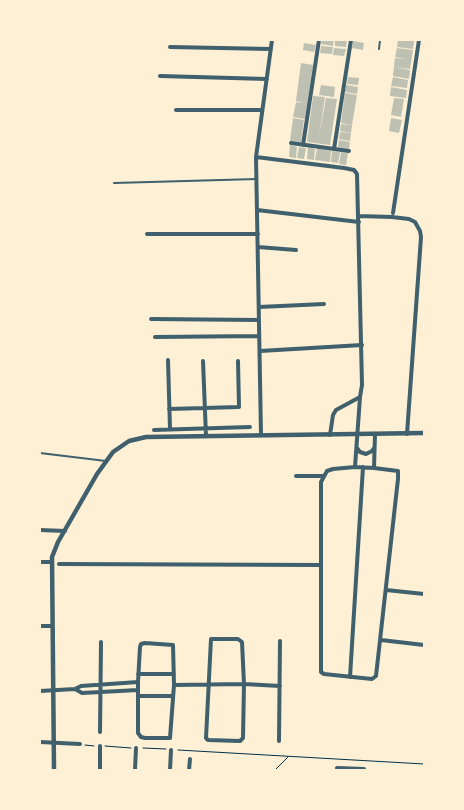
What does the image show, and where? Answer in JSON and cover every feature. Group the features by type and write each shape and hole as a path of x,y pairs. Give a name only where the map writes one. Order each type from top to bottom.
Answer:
{"street":[{"path":"261,435 256,157 272,40"},
{"path":"303,145 319,40"},
{"path":"334,149 351,40"},
{"path":"393,212 419,40"},
{"path":"170,47 271,48"},
{"path":"160,76 267,79"},
{"path":"176,110 262,110"},
{"path":"291,143 349,151"},
{"path":"256,157 354,170 358,174 362,385 355,467"},
{"path":"257,210 359,222"},
{"path":"359,216 392,216 409,219 415,222 420,231 407,434"},
{"path":"147,234 258,234"},
{"path":"258,247 296,250"},
{"path":"259,307 324,304"},
{"path":"151,319 259,320"},
{"path":"155,336 260,336"},
{"path":"260,351 362,345"},
{"path":"168,360 170,429"},
{"path":"203,361 206,436"},
{"path":"169,408 239,407 238,361"},
{"path":"330,435 332,416 336,410 360,397"},
{"path":"154,430 250,427"},
{"path":"54,770 52,562 58,542 106,461 121,446 138,438 424,433"},
{"path":"374,468 375,434"},
{"path":"356,444 358,450 366,454 372,451 375,446"},
{"path":"355,467 398,471 386,590 374,679 324,674 321,672 321,482 327,471 355,467"},
{"path":"350,677 363,468"},
{"path":"296,476 323,476"},
{"path":"40,530 65,531"},
{"path":"40,562 52,562"},
{"path":"59,564 321,565"},
{"path":"386,590 424,594"},
{"path":"40,626 52,626"},
{"path":"212,639 238,639 242,642 244,684 243,738 238,741 208,740 206,738 208,684 210,641 212,639"},
{"path":"380,640 424,645"},
{"path":"279,741 280,641"},
{"path":"100,732 101,642"},
{"path":"141,644 173,645 174,674 170,738 141,738 138,733 138,674 141,644"},
{"path":"138,674 174,674"},
{"path":"40,691 138,682"},
{"path":"174,685 244,684 280,686"},
{"path":"75,689 82,692 138,690"},
{"path":"138,696 173,696"},
{"path":"40,742 80,744"},
{"path":"100,746 100,770"},
{"path":"135,770 136,748"},
{"path":"170,770 171,750"},
{"path":"190,759 190,770"},
{"path":"338,770 338,768 364,769"}],"lane":[{"path":"379,49 380,40"},
{"path":"114,182 256,179"},
{"path":"40,453 106,461"}],"path":[{"path":"80,744 424,764"},
{"path":"274,770 289,756"}],"building":[{"path":"322,40 334,40 333,46 321,44"},
{"path":"335,40 347,40 346,47 335,46"},
{"path":"398,40 414,41 413,49 397,47"},
{"path":"353,41 364,43 363,50 352,48"},
{"path":"304,43 316,45 314,52 303,50"},
{"path":"321,46 333,47 332,54 320,53"},
{"path":"334,48 346,49 344,56 333,55"},
{"path":"397,48 413,50 410,69 394,67 395,58 407,59 395,57"},
{"path":"301,63 313,65 305,119 293,117 296,102 304,103 296,101"},
{"path":"394,67 410,70 409,79 393,76"},
{"path":"348,77 359,78 358,85 347,84"},
{"path":"393,77 408,80 407,88 391,86"},
{"path":"321,85 335,87 334,97 319,95"},
{"path":"346,85 358,87 357,94 345,92"},
{"path":"391,87 407,90 406,98 390,96"},
{"path":"345,93 357,95 352,125 341,123"},
{"path":"313,96 325,97 319,136 326,98 337,99 330,145 307,142"},
{"path":"394,98 404,99 401,117 391,115"},
{"path":"293,118 304,120 301,142 290,141"},
{"path":"391,118 402,120 399,133 389,131"},
{"path":"341,124 352,125 351,133 340,131"},
{"path":"340,132 351,133 350,141 339,139"},
{"path":"339,140 350,142 349,149 338,147"},
{"path":"290,145 297,147 296,158 289,157"},
{"path":"299,147 306,148 304,159 297,158"},
{"path":"308,147 315,149 314,160 307,159"},
{"path":"317,148 331,151 330,162 315,160"},
{"path":"332,151 340,152 338,163 331,162"},
{"path":"341,152 348,153 346,165 339,164"}]}
